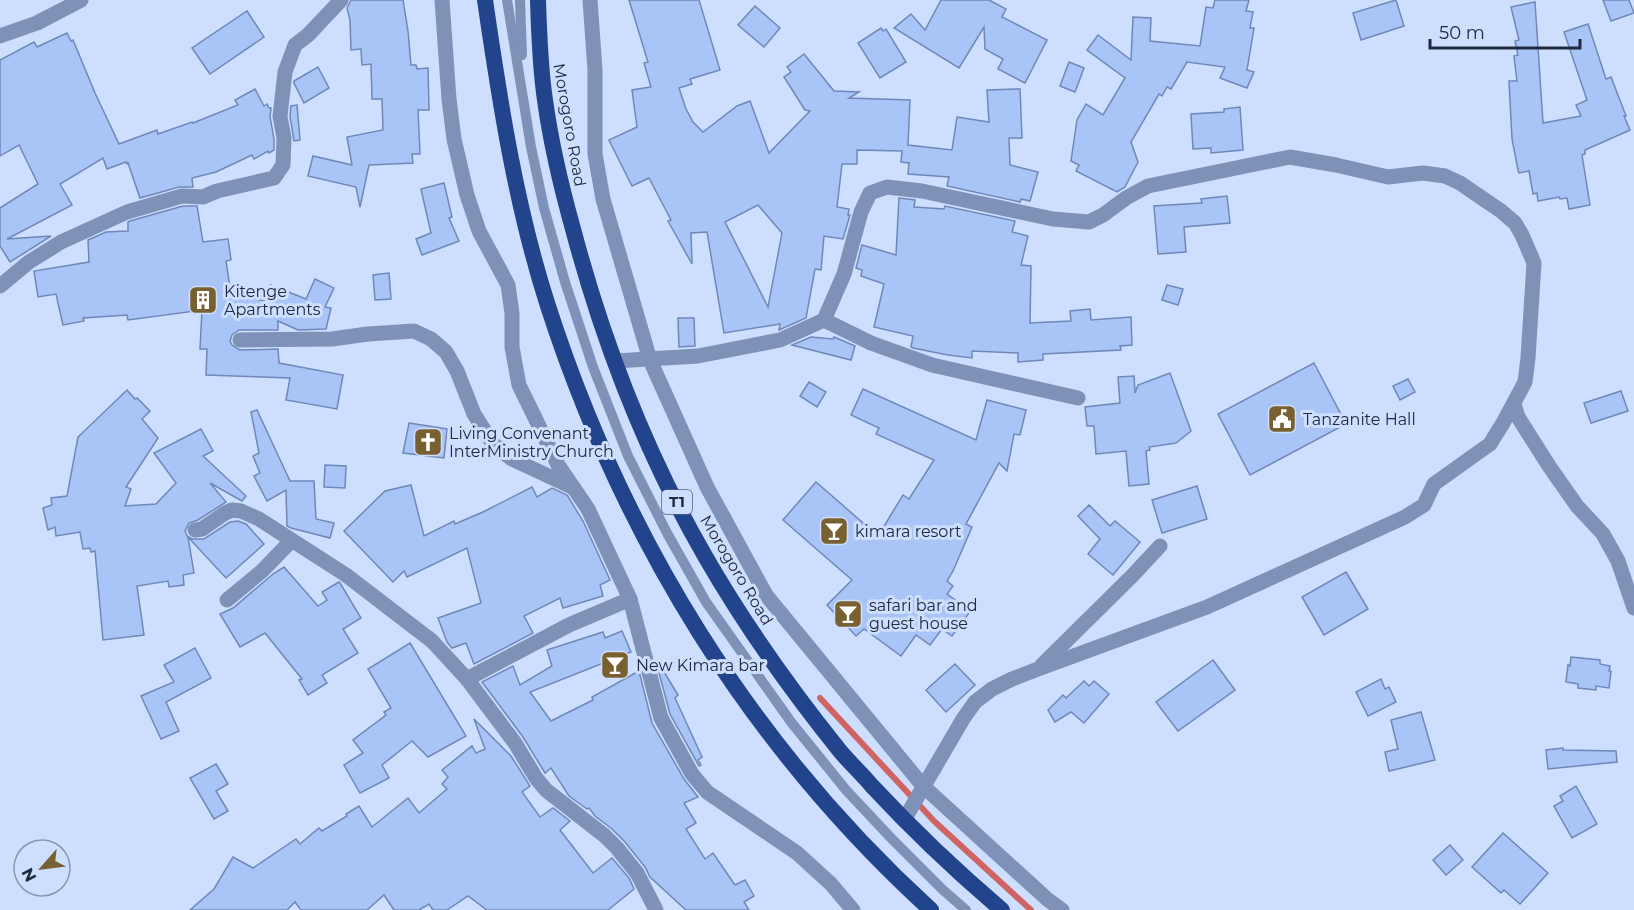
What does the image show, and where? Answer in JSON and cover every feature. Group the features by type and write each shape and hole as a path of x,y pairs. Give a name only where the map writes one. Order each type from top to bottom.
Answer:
{"highway":[{"path":"485,0 507,141 525,223 547,303 575,386 634,518 714,657 761,724 804,779 851,831 931,910"},
{"name":"Morogoro Road","path":"538,0 545,100 555,156 587,285 636,417 667,484 705,556 747,624 790,685 842,752 904,820 1002,910"}],"street":[{"path":"0,36 37,23 81,0"},
{"path":"0,286 29,262 61,242 127,213 182,196 203,197 217,191 274,178 283,165 284,138 280,116 285,72 295,45 308,35 341,0"},
{"path":"442,0 454,139 467,195 479,231 508,285 512,313 512,347 519,385 558,465 588,508 630,599 661,718 692,774 707,792 797,853 831,884 853,910"},
{"path":"590,0 595,70 595,154 603,199 650,360 707,487 766,595 923,786 1062,910"},
{"path":"615,362 698,356 780,340 824,320 844,274 861,212 870,193 887,187 922,191 1053,219 1089,222 1148,186 1290,157 1388,177 1423,173 1445,176 1461,183 1502,211 1515,223 1534,264 1528,358 1525,382 1490,444 1434,484 1424,504 1405,517 1207,607 1038,669 992,689 975,702 963,719 904,820"},
{"path":"824,320 871,343 932,365 1078,398"},
{"path":"240,340 332,339 414,331 431,339 446,352 457,370 474,414 493,444 512,459 574,488"},
{"path":"1514,404 1518,417 1549,466 1577,506 1603,534 1618,561 1634,608"},
{"path":"195,530 208,526 232,510 241,511 259,519 346,575 432,641 467,679 515,743 546,790 617,848 637,873 656,910"},
{"path":"227,600 262,571 291,541"},
{"path":"1038,669 1160,546"},
{"path":"467,679 569,625 630,599"}],"lane":[{"path":"507,0 531,147 544,208 592,367 628,456 667,533 706,602 791,722 846,790 891,838 966,910"},
{"path":"520,0 523,94"},
{"path":"891,838 904,820"}],"building":[{"path":"351,0 403,0 411,65 416,65 417,69 428,68 429,110 418,110 420,154 412,154 413,163 369,165 360,207 356,187 308,176 313,156 352,165 347,137 383,130 382,99 372,99 371,64 362,65 361,49 351,50 350,20 347,8"},
{"path":"629,0 699,0 720,70 690,79 692,84 679,88 686,109 693,122 703,132 737,106 750,101 769,153 810,111 805,110 784,77 791,72 787,67 804,54 834,91 859,92 849,98 910,100 908,145 952,150 957,117 989,122 987,90 1020,89 1022,138 1009,138 1010,165 1038,172 1030,201 1021,199 1020,202 947,186 949,177 908,174 909,163 901,162 902,151 857,150 857,164 842,164 837,207 849,209 848,215 850,215 843,239 824,236 821,270 815,269 806,318 779,330 780,324 724,333 707,232 691,233 692,264 668,221 671,220 649,178 632,186 609,140 637,127 632,90 651,87 644,63 648,62","holes":["758,205 782,233 768,307 725,222"]},
{"path":"941,0 989,0 1006,9 1002,17 1047,40 1025,83 998,69 1003,59 985,49 984,27 959,68 894,28 911,14 925,30"},
{"path":"1215,0 1249,0 1246,11 1253,12 1250,28 1254,28 1247,70 1254,72 1247,88 1220,78 1225,67 1187,62 1171,89 1167,87 1162,96 1159,94 1131,142 1138,162 1125,187 1117,192 1076,171 1079,165 1071,161 1077,120 1086,104 1103,115 1125,78 1087,50 1098,35 1131,60 1133,17 1151,18 1150,41 1200,46 1206,7 1213,8"},
{"path":"1396,0 1404,26 1361,40 1353,13"},
{"path":"1603,0 1629,0 1634,13 1611,21"},
{"path":"1535,2 1543,123 1581,116 1576,105 1587,100 1564,32 1588,24 1606,79 1611,77 1630,130 1585,150 1585,154 1582,155 1590,205 1569,209 1567,198 1560,199 1559,197 1538,201 1537,193 1533,194 1529,171 1519,173 1518,170 1512,139 1509,81 1517,81 1514,56 1518,55 1515,41 1519,40 1511,7"},
{"path":"755,6 780,28 764,47 738,25"},
{"path":"247,11 264,37 210,74 192,48"},
{"path":"881,28 883,31 886,29 906,62 880,78 858,43"},
{"path":"67,33 71,41 73,40 119,144 157,130 158,134 193,123 238,105 235,100 255,89 264,106 267,104 271,108 274,150 254,159 252,155 216,172 192,178 193,187 179,187 140,198 128,163 107,169 103,158 60,184 72,205 7,239 51,236 10,262 0,246 0,208 38,184 19,145 0,156 0,60 34,42 37,47"},
{"path":"1069,62 1084,68 1075,92 1060,86"},
{"path":"318,67 329,88 304,103 294,81"},
{"path":"297,105 300,140 294,141 290,116 291,106"},
{"path":"1240,107 1243,150 1211,153 1211,148 1193,149 1191,114 1224,112 1224,109"},
{"path":"444,183 452,217 449,218 459,241 422,255 416,239 431,233 421,189"},
{"path":"1227,196 1230,223 1184,227 1186,252 1158,254 1154,206 1202,203 1201,199"},
{"path":"899,198 915,200 914,207 944,209 945,206 1015,221 1012,232 1028,236 1021,265 1031,266 1030,323 1071,321 1070,311 1090,309 1091,320 1131,317 1132,345 1120,346 1121,350 1043,354 1043,360 1018,362 1018,353 972,351 972,358 913,348 911,347 913,336 874,327 884,284 861,276 862,270 856,268 862,245 896,255"},
{"path":"183,206 197,206 203,242 228,239 231,260 226,261 231,294 265,301 271,285 306,299 315,279 334,288 325,307 331,308 326,329 298,330 278,321 278,330 239,330 232,335 230,341 240,350 278,349 279,363 343,375 337,409 286,400 290,378 206,375 207,349 200,349 202,310 128,320 127,315 83,318 84,321 63,325 56,294 38,297 34,271 89,262 88,240 106,232 128,231 130,221"},
{"path":"389,273 391,299 375,300 373,275"},
{"path":"1167,285 1183,289 1178,305 1162,300"},
{"path":"678,318 694,318 695,346 679,347"},
{"path":"811,337 833,339 834,337 855,346 851,360 792,345"},
{"name":"Tanzanite Hall","path":"1314,363 1346,424 1250,475 1218,414"},
{"path":"1170,373 1191,431 1176,443 1149,447 1150,450 1146,451 1149,484 1129,486 1126,451 1096,454 1094,426 1087,426 1085,407 1120,403 1118,377 1134,376 1135,393 1138,385"},
{"path":"1408,379 1415,392 1400,400 1393,386"},
{"path":"809,382 826,392 817,407 800,396"},
{"path":"863,389 976,440 987,400 1026,410 1020,435 1014,434 1007,471 999,463 966,524 972,527 947,581 953,586 947,594 969,613 952,636 942,629 930,645 916,635 901,656 864,629 856,636 827,605 852,580 783,520 816,482 878,536 903,495 909,499 934,460 876,434 879,428 851,415"},
{"path":"127,390 150,411 142,419 158,438 126,487 131,489 125,506 156,504 176,483 154,453 201,429 213,451 203,456 246,496 242,501 210,483 226,502 198,520 189,523 185,531 187,536 192,539 204,539 230,522 238,521 246,524 264,544 226,578 188,537 194,573 183,575 184,585 169,587 168,581 137,586 144,635 103,640 95,551 91,552 90,548 83,549 80,532 56,536 55,527 48,530 43,508 52,505 51,498 67,496 78,437"},
{"path":"1621,391 1628,411 1591,423 1584,403"},
{"path":"257,410 290,481 314,481 316,519 334,523 330,538 287,526 286,490 267,501 254,476 260,473 253,456 259,453 251,412"},
{"path":"409,423 447,429 444,458 403,453"},
{"path":"325,465 346,466 345,488 324,487"},
{"path":"411,485 424,536 454,521 455,524 483,512 532,487 537,497 552,488 567,495 583,521 610,580 600,585 603,596 563,608 560,598 524,616 533,633 474,664 466,643 452,648 447,642 438,618 481,603 467,548 407,577 404,571 393,582 344,531 385,491"},
{"path":"1197,486 1207,519 1162,533 1152,500"},
{"path":"1089,505 1110,526 1115,521 1140,542 1113,575 1088,554 1100,539 1078,516"},
{"path":"284,567 318,606 327,600 322,592 339,582 361,618 343,629 358,653 322,675 327,683 308,695 299,680 302,679 265,633 240,647 220,614 233,608"},
{"path":"1346,572 1368,609 1324,635 1302,597"},
{"path":"622,631 631,652 530,692 551,721 593,700 592,697 639,671 652,723 684,779 698,797 684,803 696,823 686,829 705,859 713,853 735,885 745,880 754,896 744,902 749,910 686,910 650,877 645,867 612,829 595,816 589,808 587,809 569,796 551,768 545,773 523,737 482,682 513,666 520,685 552,666 547,650 603,632 605,638"},
{"path":"410,643 466,736 428,757 412,741 382,765 389,778 360,793 344,765 363,753 353,740 386,715 384,712 391,708 368,669"},
{"path":"195,648 211,678 166,702 179,731 161,739 141,696 174,682 164,665"},
{"path":"1571,657 1600,660 1600,664 1610,666 1609,688 1596,686 1596,690 1578,688 1578,684 1566,682"},
{"path":"1213,660 1235,690 1178,731 1156,702"},
{"path":"955,664 975,685 946,712 926,690"},
{"path":"661,667 678,695 675,698 702,757 698,760 701,765 699,766 670,714 658,669"},
{"path":"1381,679 1385,689 1389,687 1396,702 1368,716 1356,692"},
{"path":"1084,681 1089,686 1094,681 1109,694 1084,723 1071,712 1055,722 1048,710 1063,695 1066,698"},
{"path":"1421,712 1435,760 1389,771 1385,752 1398,749 1391,720"},
{"path":"474,719 511,756 530,786 522,792 540,817 553,808 570,821 560,830 593,873 612,858 629,878 634,889 608,910 487,910 468,896 447,910 433,910 429,904 419,910 394,910 384,895 367,910 301,910 295,902 287,910 190,910 214,889 233,857 253,868 296,839 300,844 319,828 322,831 359,806 372,827 408,798 419,813 447,789 442,784 448,777 442,770 472,746 476,753 485,749"},
{"path":"1563,748 1563,750 1616,751 1617,762 1548,769 1546,750"},
{"path":"216,764 228,784 216,791 228,811 214,819 190,778"},
{"path":"1576,786 1597,824 1572,838 1554,806 1563,801 1560,796"},
{"path":"1503,833 1548,873 1520,904 1504,890 1501,893 1472,867"},
{"path":"1450,845 1463,860 1446,875 1433,860"}],"waterway":[{"path":"820,698 934,821 1031,910"}],"place":[{"name":"Kitenge Apartments","path":"203,300"},
{"name":"Tanzanite Hall","path":"1282,419"},
{"name":"Living Convenant InterMinistry Church","path":"428,442"},
{"name":"kimara resort","path":"834,531"},
{"name":"safari bar and guest house","path":"848,614"},
{"name":"New Kimara bar","path":"615,665"}]}
